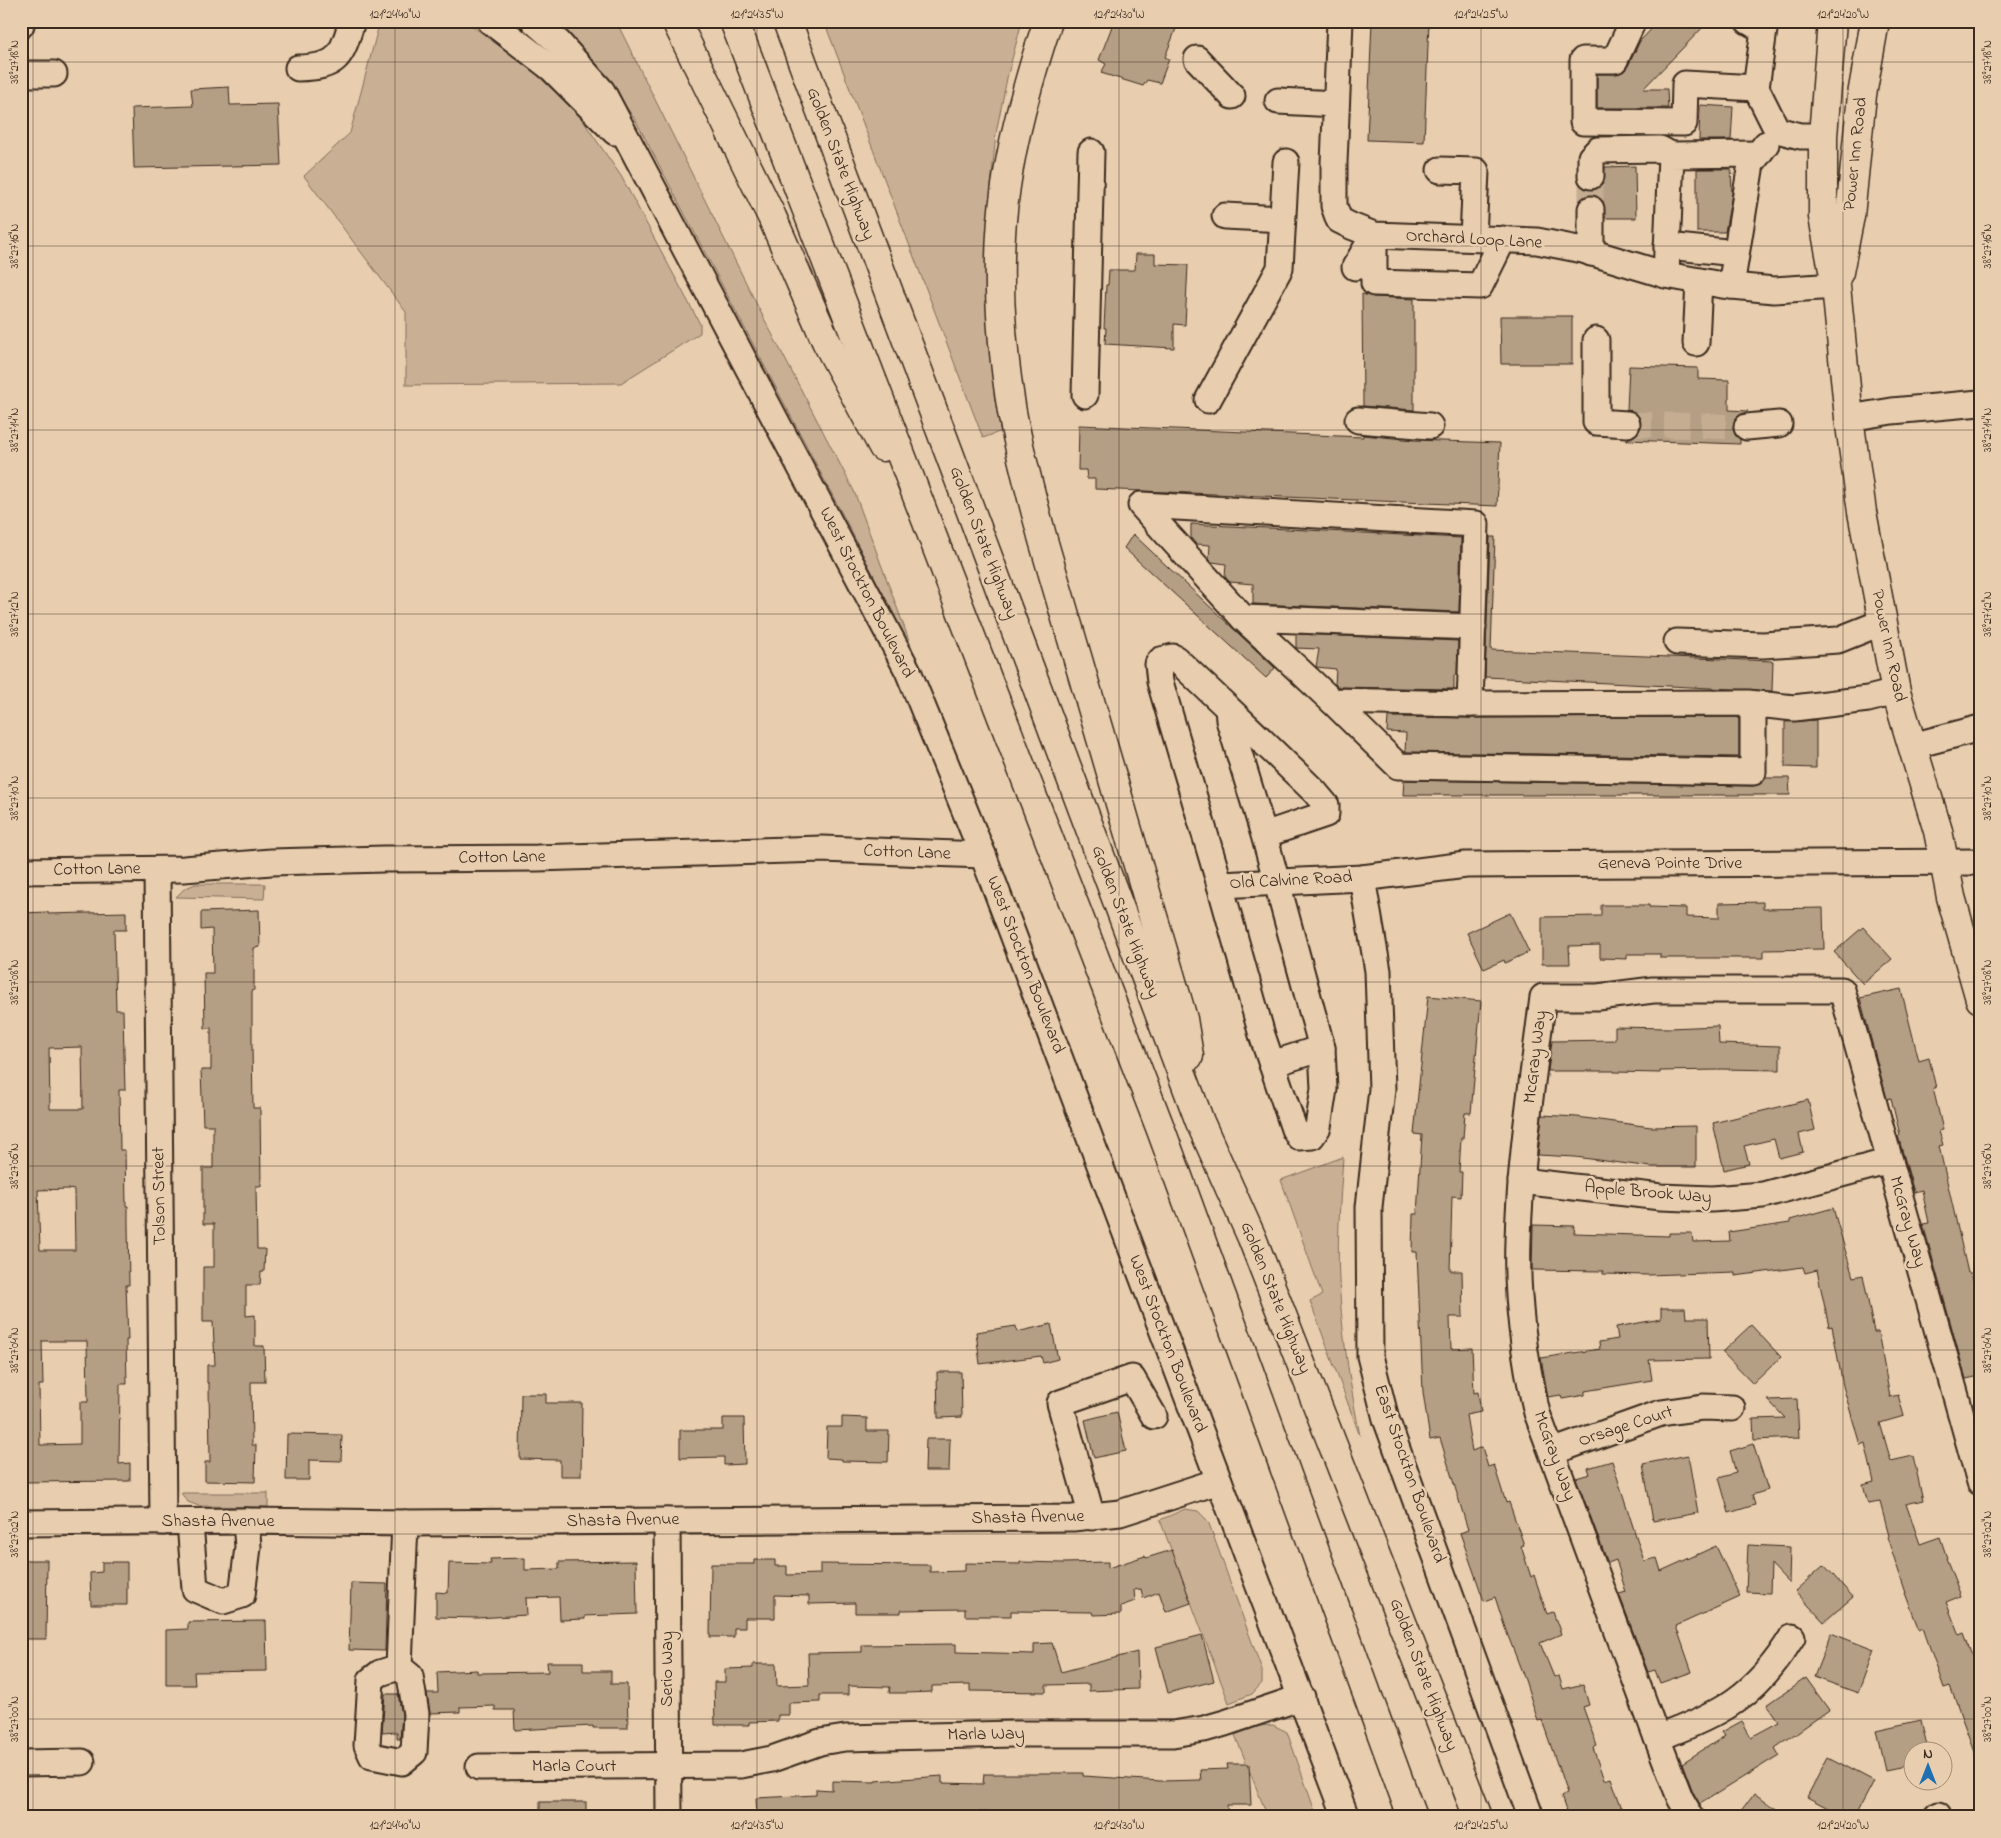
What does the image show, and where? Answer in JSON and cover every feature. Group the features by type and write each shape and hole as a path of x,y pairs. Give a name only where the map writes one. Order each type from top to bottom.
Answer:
{"main road":[{"path":"676,21 772,217 826,341 937,547"},
{"path":"734,21 1161,1130 1412,1817"},
{"name":"Golden State Highway","path":"787,21 1200,1122 1252,1238 1478,1817"},
{"path":"1048,21 1024,97 1005,188 1001,248 1001,295 1005,355 1012,412 1043,540 1182,1019 1200,1122"},
{"name":"Power Inn Road","path":"1832,21 1823,136 1823,217 1836,286 1849,418 1862,512 1896,692 1938,832 1946,863 1951,897 1980,999"},
{"name":"Power Inn Road","path":"1836,286 1850,216 1862,95 1875,21"}],"street":[{"path":"21,25 22,21"},
{"path":"298,68 316,68 329,64 338,57 345,45 352,21"},
{"name":"West Stockton Boulevard","path":"490,21 551,68 630,147"},
{"name":"West Stockton Boulevard","path":"534,21 566,50 602,92 908,671 983,855 1346,1817"},
{"name":"Orchard Loop Lane","path":"1340,21 1334,206 1339,220 1374,235 1537,241 1591,253 1666,275 1731,286 1774,290 1836,286"},
{"path":"1633,21 1615,60 1583,60 1583,122 1684,123 1685,84 1756,88"},
{"path":"1748,21 1764,30 1756,88 1777,130 1800,136 1823,136"},
{"path":"1197,59 1232,96"},
{"path":"21,74 54,74"},
{"path":"1278,101 1336,104"},
{"path":"1731,286 1751,164 1777,130"},
{"path":"1591,176 1591,157 1598,150 1660,149 1671,155 1758,154"},
{"path":"1085,395 1090,152"},
{"path":"1666,275 1671,155"},
{"path":"1208,400 1280,268 1286,162"},
{"path":"1440,170 1476,171 1473,238"},
{"path":"1591,209 1591,253"},
{"path":"1225,216 1282,219"},
{"path":"1374,235 1374,283 1434,286 1480,286 1503,239"},
{"path":"1355,267 1374,235"},
{"path":"1667,246 1736,252"},
{"path":"1696,343 1699,281"},
{"path":"1596,340 1596,422 1627,424"},
{"path":"1849,418 1892,411 1980,403"},
{"path":"1358,420 1430,426"},
{"path":"1747,427 1779,424"},
{"path":"1470,704 1476,524 1141,505 1243,618 1398,766 1753,772 1754,704"},
{"path":"1243,618 1473,627"},
{"path":"1677,642 1763,645 1838,640 1883,622"},
{"path":"1228,708 1229,720 1264,835 1322,1048 1324,1089 1318,1127 1312,1136 1299,1137 1294,1129 1272,1064 1160,682 1158,664 1161,660 1176,659 1228,708 1315,792 1326,805 1326,814 1264,835"},
{"path":"1332,701 1470,704 1754,704 1794,708 1868,698 1896,692"},
{"path":"1912,746 1980,728"},
{"name":"Cotton Lane","path":"21,872 157,870 272,862 537,858 822,849 983,855"},
{"name":"Geneva Pointe Drive","path":"1362,878 1466,865 1980,862"},
{"name":"Tolson Street","path":"157,870 163,1522"},
{"name":"Old Calvine Road","path":"1220,885 1362,878"},
{"name":"East Stockton Boulevard","path":"1362,878 1378,971 1382,1089 1369,1207 1370,1356 1386,1419 1531,1817"},
{"name":"McGray Way","path":"1691,1817 1680,1798 1657,1738 1537,1413 1532,1390 1520,1301 1518,1241 1521,1181 1543,998 1598,998 1653,990 1842,990 1890,1161 1973,1433 1980,1482"},
{"path":"1272,1064 1322,1048"},
{"name":"Apple Brook Way","path":"1521,1181 1661,1197 1712,1199 1763,1195 1890,1161"},
{"path":"1092,1517 1060,1403 1132,1378 1154,1416"},
{"name":"Orsage Court","path":"1552,1452 1661,1413 1703,1407 1732,1408"},
{"name":"Shasta Avenue","path":"21,1523 246,1521 405,1523 1092,1517 1120,1513 1219,1481"},
{"path":"190,1522 195,1589 223,1601 242,1595 248,1547 246,1521"},
{"name":"Serio Way","path":"667,1521 669,1817"},
{"path":"399,1666 405,1523"},
{"path":"1657,1738 1705,1719 1732,1704 1766,1674 1781,1656 1792,1637"},
{"name":"Marla Way","path":"669,1766 741,1765 772,1759 820,1742 845,1738 1014,1734 1173,1734 1204,1729 1302,1697"},
{"path":"21,1763 82,1762"},
{"name":"Marla Court","path":"479,1767 669,1766"}],"shaded area":[{"path":"380,21 465,21 527,65 579,115 621,176 700,324 700,333 621,383 406,385 406,312 304,176 350,133"},
{"path":"552,21 616,21 758,307 854,491 916,659 846,521 636,121 596,64"},
{"path":"824,21 1022,21 1007,78 996,133 989,207 987,282 1002,431 983,438"},
{"path":"195,884 265,884 264,899 176,897 184,889"},
{"path":"1343,1157 1338,1260 1341,1313 1360,1436 1310,1301 1322,1295 1281,1180"},
{"path":"181,1493 268,1493 268,1507 199,1506 188,1502"},
{"path":"1185,1509 1198,1511 1208,1521 1262,1670 1262,1683 1252,1694 1229,1703 1160,1520"},
{"path":"1273,1725 1287,1732 1317,1817 1268,1817 1235,1735 1259,1726"}],"building":[{"path":"1114,21 1179,21 1165,57 1169,59 1160,83 1147,80 1143,86 1101,73 1106,64 1099,60"},
{"path":"1372,21 1429,21 1424,142 1367,140"},
{"path":"1659,21 1709,21 1643,89 1667,89 1668,108 1597,108 1597,74 1623,72 1640,41"},
{"path":"229,87 230,105 278,104 281,165 134,168 132,108 193,106 191,89"},
{"path":"1700,105 1733,107 1731,140 1699,140"},
{"path":"1635,166 1636,218 1605,218 1603,201 1598,196 1585,196 1585,189 1598,189 1603,184 1605,167"},
{"path":"1697,169 1731,169 1732,194 1725,232 1697,232"},
{"path":"1136,254 1155,254 1155,264 1188,265 1185,325 1174,324 1174,348 1105,344 1106,285 1108,285 1109,270 1135,270"},
{"path":"1362,294 1374,297 1414,299 1414,410 1363,406"},
{"path":"1500,316 1572,316 1572,364 1501,364"},
{"path":"1629,366 1698,368 1698,379 1729,380 1729,410 1748,411 1738,416 1734,421 1733,429 1735,435 1740,440 1740,444 1626,440 1639,432 1641,424 1640,418 1635,412 1627,410"},
{"path":"1079,425 1363,437 1363,435 1414,440 1500,443 1497,506 1095,489 1095,479 1087,479 1086,470 1078,470"},
{"path":"1191,524 1461,538 1459,612 1253,604 1253,584 1230,582 1225,577 1226,564 1212,562 1209,559 1210,545 1196,544 1191,538"},
{"path":"1133,534 1275,668 1266,678 1124,548"},
{"path":"1490,537 1495,537 1491,650 1773,661 1772,691 1485,677"},
{"path":"1296,634 1458,641 1457,675 1454,675 1454,689 1338,687 1335,684 1336,669 1316,667 1319,649 1296,648"},
{"path":"1388,717 1739,717 1739,757 1405,752 1406,733 1387,732"},
{"path":"1816,720 1816,768 1785,767 1785,722"},
{"path":"1766,778 1789,778 1790,795 1403,795 1404,780 1753,786 1760,784"},
{"path":"1763,902 1763,909 1823,908 1824,949 1764,950 1764,958 1660,958 1660,954 1627,954 1627,959 1600,958 1600,945 1569,946 1570,964 1542,964 1542,917 1601,916 1601,905 1649,905 1649,907 1686,908 1686,917 1719,918 1719,903"},
{"path":"259,910 260,947 254,948 254,990 252,991 253,1108 260,1108 261,1186 256,1186 257,1249 265,1249 264,1272 261,1272 260,1285 246,1285 246,1316 255,1315 255,1346 264,1346 265,1382 251,1382 252,1445 256,1445 255,1482 205,1481 205,1462 210,1462 207,1365 215,1365 213,1322 203,1322 203,1267 214,1267 214,1224 203,1224 203,1168 213,1168 213,1125 203,1125 201,1070 211,1070 211,1028 205,1028 204,973 213,973 212,929 201,930 201,912"},
{"path":"126,912 126,930 114,930 116,1010 123,1010 125,1090 119,1090 120,1150 125,1150 129,1285 126,1285 127,1384 120,1384 119,1464 130,1463 130,1481 21,1482 21,913","holes":["82,1047 83,1109 50,1109 49,1048","38,1190 74,1190 75,1250 40,1250","42,1341 87,1341 88,1402 80,1402 80,1444 40,1445 39,1385 43,1385"]},
{"path":"1510,913 1529,952 1505,963 1504,960 1484,969 1467,933"},
{"path":"1863,927 1892,959 1863,984 1834,952"},
{"path":"1901,989 1919,1061 1929,1058 1936,1088 1933,1088 1943,1130 1939,1131 1943,1145 1939,1146 1968,1273 1971,1273 1980,1302 1980,1376 1966,1379 1923,1224 1929,1223 1922,1190 1914,1192 1898,1136 1900,1135 1891,1098 1887,1099 1860,998"},
{"path":"1428,996 1481,1001 1471,1113 1465,1113 1463,1138 1461,1138 1459,1172 1462,1172 1461,1197 1452,1196 1450,1271 1462,1271 1463,1317 1450,1317 1451,1349 1472,1348 1474,1393 1478,1392 1481,1412 1466,1415 1472,1451 1482,1447 1488,1467 1494,1465 1506,1503 1509,1502 1524,1545 1521,1546 1531,1577 1534,1575 1547,1614 1553,1612 1561,1634 1540,1643 1554,1677 1559,1676 1563,1689 1583,1684 1589,1705 1583,1707 1597,1746 1593,1748 1604,1780 1611,1778 1625,1817 1568,1817 1561,1796 1567,1793 1542,1720 1538,1721 1495,1597 1484,1601 1460,1533 1468,1530 1440,1438 1430,1440 1423,1392 1417,1252 1412,1252 1413,1214 1417,1214 1422,1135 1414,1134"},
{"path":"1718,1026 1719,1044 1780,1046 1780,1070 1719,1069 1660,1071 1660,1073 1548,1071 1552,1041 1615,1040 1615,1027 1669,1028"},
{"path":"1808,1100 1815,1130 1799,1134 1803,1152 1779,1158 1774,1139 1744,1146 1749,1164 1724,1170 1713,1123"},
{"path":"1542,1115 1577,1117 1651,1127 1696,1126 1696,1167 1651,1167 1575,1157 1538,1155"},
{"path":"1833,1208 1853,1277 1863,1275 1874,1332 1878,1332 1890,1397 1898,1395 1904,1416 1880,1423 1891,1461 1913,1456 1923,1500 1906,1504 1920,1544 1940,1537 1961,1596 1946,1602 1959,1635 1964,1633 1972,1655 1980,1652 1980,1762 1978,1762 1950,1686 1944,1688 1923,1628 1919,1630 1887,1537 1889,1536 1880,1502 1868,1504 1863,1485 1874,1482 1865,1443 1860,1445 1843,1386 1832,1326 1829,1327 1817,1270 1805,1273 1803,1267 1735,1276 1735,1272 1648,1275 1603,1274 1603,1271 1532,1270 1533,1225 1575,1226 1574,1233 1669,1236 1669,1233 1692,1233 1693,1242 1730,1241 1729,1232 1790,1223 1790,1220"},
{"path":"1661,1308 1685,1308 1686,1318 1708,1318 1709,1359 1649,1360 1652,1380 1585,1391 1585,1395 1562,1399 1561,1395 1548,1397 1541,1358 1600,1349 1599,1342 1618,1339 1616,1327 1661,1319"},
{"path":"1051,1324 1058,1359 1043,1363 1041,1356 980,1364 976,1332 1016,1326 1017,1332"},
{"path":"1751,1325 1781,1357 1753,1384 1722,1352"},
{"path":"937,1372 961,1372 962,1417 938,1418"},
{"path":"521,1394 546,1394 546,1403 582,1403 581,1476 560,1476 560,1460 520,1459"},
{"path":"1797,1399 1799,1438 1754,1440 1753,1419 1785,1418 1768,1400"},
{"path":"1117,1412 1126,1451 1094,1458 1085,1420"},
{"path":"842,1417 867,1418 867,1431 889,1431 888,1462 842,1461 842,1459 826,1458 827,1427 842,1427"},
{"path":"723,1418 744,1418 745,1464 724,1465 724,1457 680,1458 680,1430 723,1430"},
{"path":"287,1434 342,1435 341,1461 309,1460 309,1480 286,1480"},
{"path":"926,1439 950,1439 949,1471 925,1471"},
{"path":"1753,1444 1768,1490 1752,1495 1755,1505 1729,1513 1719,1478 1736,1473 1730,1451"},
{"path":"1688,1455 1698,1513 1653,1521 1643,1464"},
{"path":"1612,1461 1644,1561 1657,1558 1661,1571 1716,1546 1740,1597 1676,1626 1692,1672 1660,1683 1655,1670 1648,1672 1619,1594 1626,1592 1616,1560 1608,1563 1576,1478 1590,1474 1588,1468"},
{"path":"1748,1545 1790,1547 1789,1583 1771,1564 1770,1593 1746,1592"},
{"path":"1172,1550 1191,1603 1166,1612 1159,1592 1143,1598 1141,1589 1134,1590 1135,1601 1121,1606 1121,1614 1093,1615 1092,1612 1011,1611 1011,1616 965,1616 965,1609 901,1610 901,1613 855,1613 855,1603 809,1604 809,1596 775,1595 775,1618 745,1618 745,1628 734,1628 734,1637 710,1637 711,1564 754,1564 754,1560 775,1560 775,1566 787,1566 787,1575 820,1574 820,1564 930,1565 930,1572 965,1571 965,1563 1108,1562 1108,1568 1145,1556 1146,1558"},
{"path":"525,1558 525,1570 559,1569 559,1562 636,1561 637,1614 585,1616 585,1619 560,1620 559,1597 526,1598 527,1615 477,1618 436,1617 436,1592 448,1593 449,1563 491,1564 490,1559"},
{"path":"21,1560 47,1560 46,1639 21,1639"},
{"path":"102,1562 127,1562 127,1605 91,1605 90,1573 102,1572"},
{"path":"1824,1565 1853,1597 1824,1622 1795,1591"},
{"path":"351,1583 387,1584 385,1651 349,1650"},
{"path":"266,1621 267,1671 194,1672 195,1685 166,1685 166,1630 188,1629 188,1622"},
{"path":"1831,1633 1874,1650 1858,1693 1814,1677"},
{"path":"1202,1635 1214,1681 1168,1693 1156,1647"},
{"path":"1052,1643 1061,1672 1137,1652 1138,1689 1089,1691 1089,1684 1046,1685 1046,1692 970,1691 970,1685 932,1686 932,1692 889,1693 890,1687 848,1686 848,1695 820,1695 820,1702 789,1703 789,1715 778,1715 778,1721 749,1722 749,1725 715,1725 714,1682 725,1682 725,1669 753,1668 753,1664 776,1664 777,1686 809,1685 808,1653 862,1652 862,1645 956,1644 956,1652 1034,1654 1034,1644"},
{"path":"547,1662 583,1662 583,1671 611,1671 611,1684 627,1684 628,1728 593,1728 593,1726 515,1730 514,1710 495,1710 495,1706 460,1707 460,1712 430,1713 427,1693 438,1693 437,1672 477,1670 477,1673 548,1672"},
{"path":"1806,1678 1829,1710 1775,1748 1779,1755 1700,1804 1693,1792 1682,1763 1725,1736 1722,1732 1742,1721 1751,1737 1779,1722 1767,1705"},
{"path":"385,1694 398,1694 402,1715 400,1739 397,1739 397,1732 382,1733"},
{"path":"1921,1720 1926,1740 1904,1740 1904,1766 1885,1770 1876,1730"},
{"path":"1828,1757 1874,1781 1855,1817 1845,1817 1807,1797"},
{"path":"1227,1764 1249,1764 1251,1805 1227,1805 1228,1817 1037,1817 1037,1813 971,1812 970,1817 757,1817 756,1798 816,1795 816,1789 832,1790 832,1781 875,1782 942,1776 942,1783 983,1784 984,1774 1038,1773 1083,1773 1083,1776 1161,1781 1201,1780 1200,1770 1228,1769"},
{"path":"1755,1793 1787,1817 1737,1817"},
{"path":"540,1802 586,1802 586,1817 540,1817"}],"tunnel":[{"path":"1591,176 1591,209"},
{"path":"1627,424 1747,427"}]}
